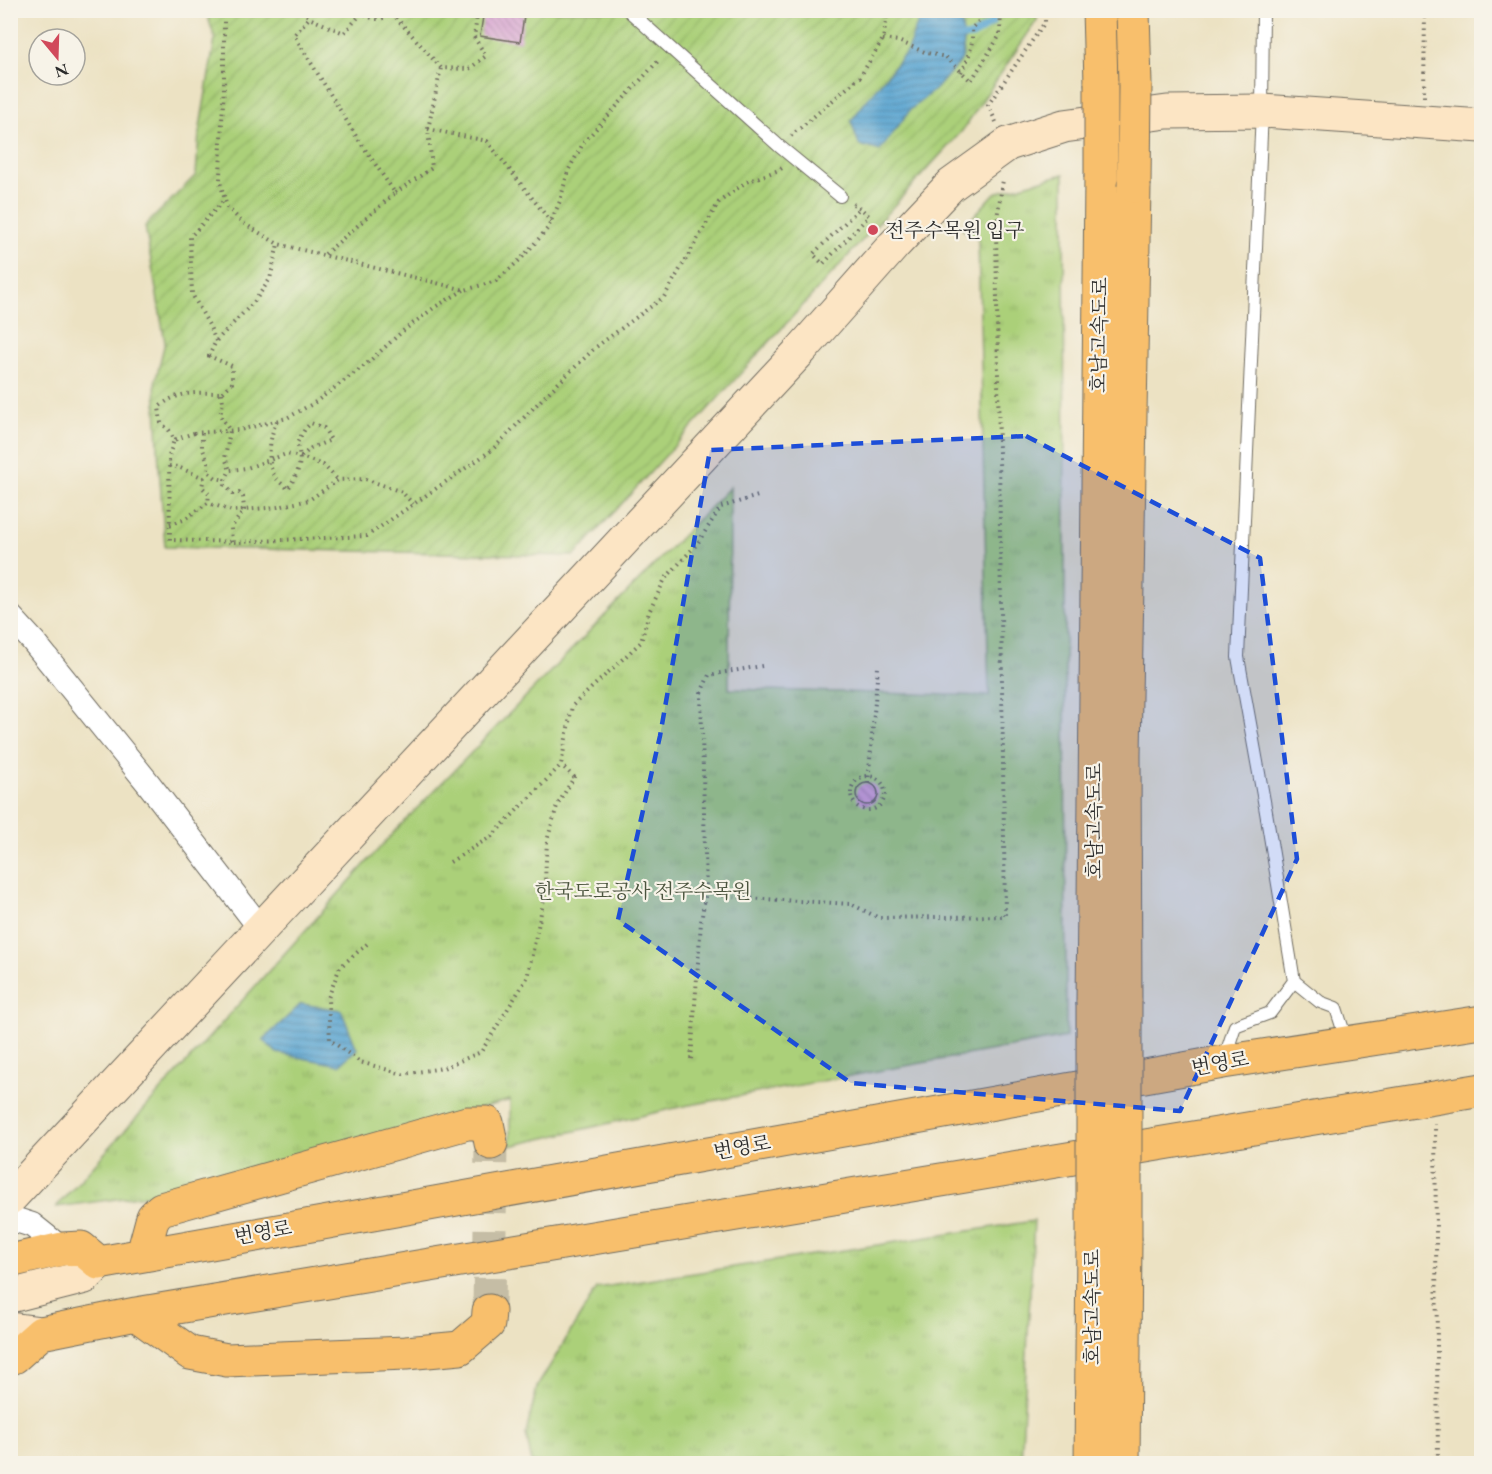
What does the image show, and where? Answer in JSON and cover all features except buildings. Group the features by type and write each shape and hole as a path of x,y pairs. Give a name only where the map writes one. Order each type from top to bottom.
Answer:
{"main road":[{"name":"호남고속도로","path":"1099,10 1109,1002 1125,1240 1123,1464"},
{"name":"호남고속도로","path":"1091,1464 1093,1242 1124,756 1134,186 1133,10"},
{"name":"번영로","path":"99,1263 1223,1062 1482,1022"},
{"path":"10,1358 14,1357 26,1331 1482,1090"},
{"path":"143,1254 153,1217 161,1209 467,1123 488,1123 491,1143"},
{"path":"10,1261 81,1248 99,1263"},
{"path":"136,1314 190,1353 227,1360 406,1353 460,1348 488,1324 489,1311"}],"street":[{"path":"10,1197 802,349 951,185 1008,144 1064,126 1167,112 1262,111 1482,126"},
{"path":"10,616 33,641 148,783 261,929"},
{"path":"10,1218 32,1225 62,1250"},
{"name":"번영로","path":"10,1296 85,1277 99,1263"}],"lane":[{"path":"628,10 779,146 840,196"},
{"path":"1263,10 1262,111 1238,657 1294,981 1320,1002 1336,1008 1347,1042"},
{"path":"1223,1062 1235,1026 1270,1013 1294,981"}],"path":[{"path":"222,10 224,86 220,182 227,207 243,223 278,244 465,290"},
{"path":"303,10 309,18 344,33 362,12 367,17 380,20 393,12 441,68 469,69 486,56 474,36 478,10"},
{"path":"779,146 860,77 883,39 888,12 881,10"},
{"path":"961,72 968,61 973,42 972,28 980,20 982,10"},
{"path":"883,39 898,41 927,53 946,57 971,81 1000,35 1001,10"},
{"path":"705,891 729,897 851,904 879,918 1005,916 996,224 1008,144 988,105 1045,22 1045,10"},
{"path":"1423,122 1425,10"},
{"path":"309,18 294,35 356,136 395,193"},
{"path":"174,440 194,433 240,430 287,418 314,403 364,366 403,331 435,307 465,290 496,281 521,259 548,228 560,201 568,171 584,142 670,48"},
{"path":"324,255 395,193 432,168 428,129 441,68"},
{"path":"428,129 487,141 551,222"},
{"path":"278,244 270,279 254,302 216,341 209,356 232,366 232,382 222,393 185,394 169,399 159,407 161,423 169,430 174,440 169,456 170,540 232,542 367,536 492,450 596,347 664,297 718,202 746,182 780,170 792,157"},
{"path":"840,196 860,208 869,216 823,264 813,254 860,208"},
{"path":"216,341 192,294 190,237 225,199"},
{"path":"222,393 223,403 220,415 230,430 225,458 230,470 225,485 233,494 239,493 243,497 244,510 231,528 232,542"},
{"path":"277,421 273,428 269,460 274,477 288,489 298,472 301,457 297,443 305,429 311,423 324,428 331,440 311,448 301,457"},
{"path":"202,433 202,447 208,462 208,472 202,487 208,494 208,503"},
{"path":"230,470 247,468 286,454 323,465 338,480"},
{"path":"169,466 178,467 204,478"},
{"path":"208,472 216,478 225,480"},
{"path":"208,503 232,511 278,507 309,500 338,480 365,479 402,492 413,504"},
{"path":"450,862 492,836 561,765 572,706 641,642 650,612 664,579 697,544 721,507 758,496"},
{"path":"170,524 183,520 208,503"},
{"path":"691,1059 705,891 701,693 709,675 762,666"},
{"path":"868,783 878,667"},
{"path":"367,944 340,967 328,998 330,1040 360,1062 403,1074 443,1068 481,1052 527,978 544,899 548,841 557,806 574,777 561,765"},
{"path":"870,776 880,780 885,796 880,806 870,811 854,804 850,793 858,778 870,776"},
{"path":"1435,1098 1438,1464"}],"highlighted area":[{"path":"1026,436 1260,558 1297,859 1180,1111 851,1083 618,920 660,736 710,450"}],"green space":[{"path":"206,11 1037,11 1037,20 962,131 574,556 165,547 155,383 165,342 145,226 196,175 199,133 215,39"},
{"name":"한국도로공사 전주수목원","path":"1064,174 1066,1037 684,1106 510,1146 510,1100 184,1190 56,1207 395,831 730,487 729,689 989,696 978,238 962,229 995,193"},
{"path":"1034,1221 1021,1463 532,1463 526,1434 537,1387 597,1288"}],"water":[{"path":"922,11 959,11 964,41 962,59 938,87 910,110 880,151 859,145 851,121 907,51"},
{"path":"301,1004 341,1010 357,1049 339,1065 277,1053 263,1040"}],"waterway":[{"path":"963,37 973,36 993,22 992,10"}],"tunnel":[{"path":"489,1311 491,1143"}],"place":[{"name":"전주수목원 입구","path":"873,230"}]}
